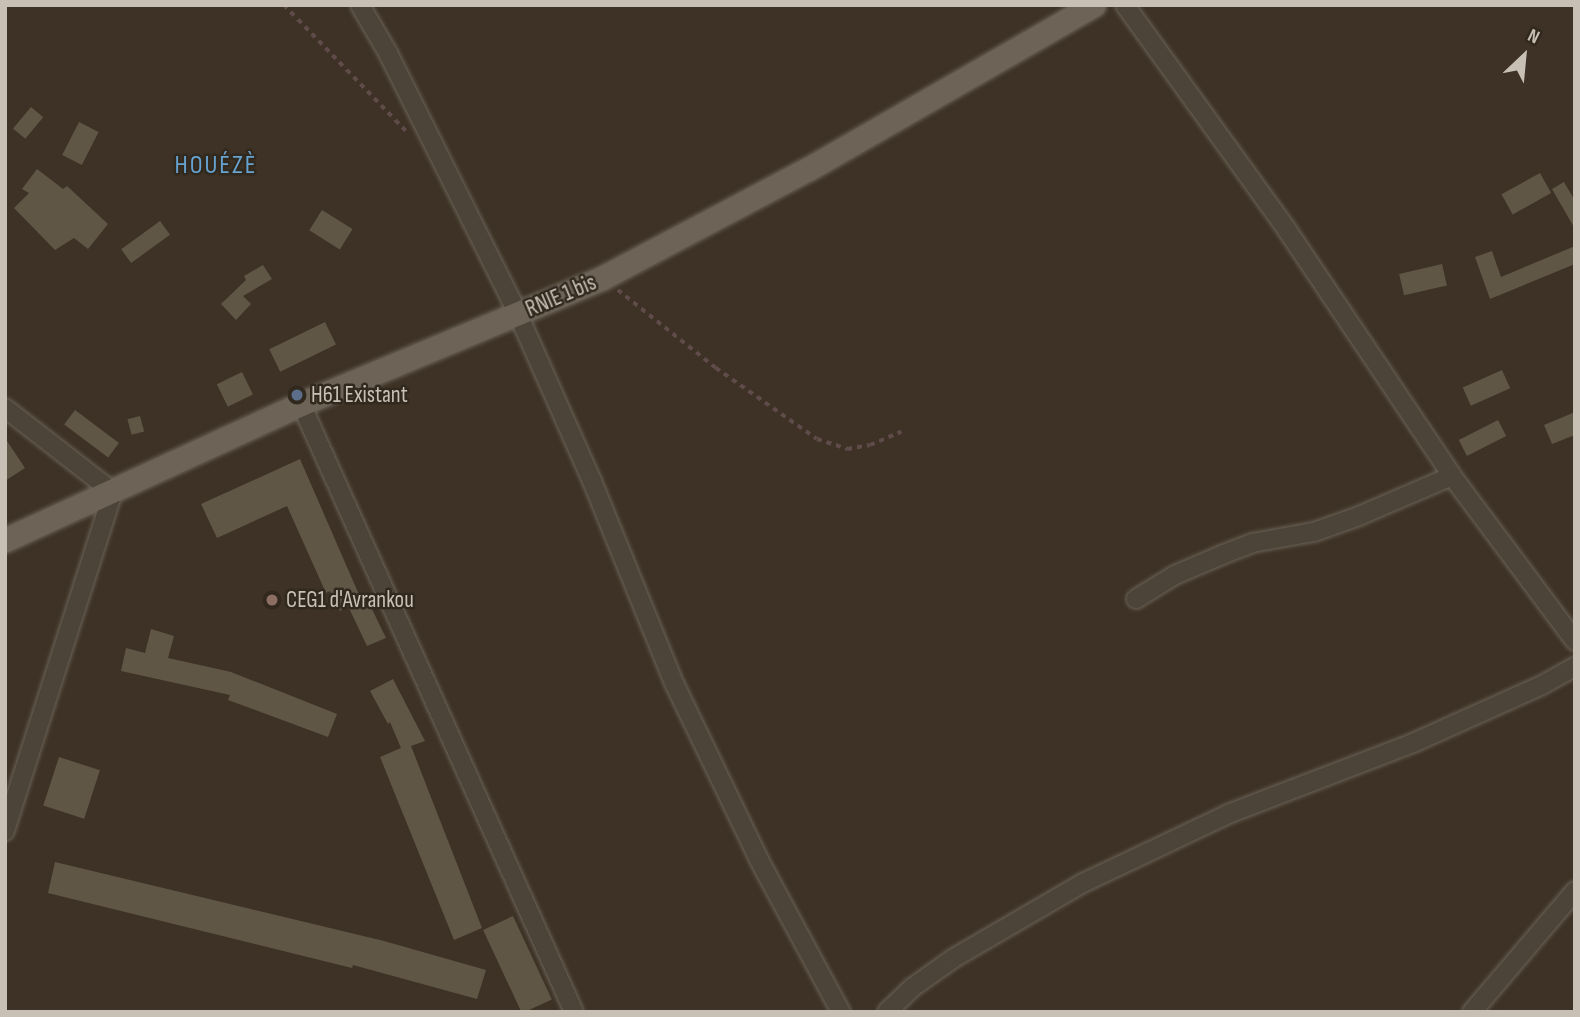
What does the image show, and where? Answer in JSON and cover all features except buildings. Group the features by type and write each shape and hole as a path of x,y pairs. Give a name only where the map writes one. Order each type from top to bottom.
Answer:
{"main road":[{"name":"RNIE 1 bis","path":"5,540 301,404 602,278 810,168 1093,5"}],"street":[{"path":"360,5 388,53 517,314 592,481 674,682 759,860 841,1012"},
{"path":"1125,5 1287,230 1452,476 1575,641"},
{"path":"301,404 574,1012"},
{"path":"5,408 113,492 5,831"},
{"path":"1136,598 1175,575 1223,554 1252,543 1314,532 1452,476"},
{"path":"887,1012 913,987 954,958 1083,883 1228,814 1413,743 1542,685 1575,667"},
{"path":"1472,1012 1575,891"}],"path":[{"path":"284,5 365,91 410,134"},
{"path":"602,278 716,368 817,439 847,449 870,445 901,432"}],"place":[{"name":"H61 Existant","path":"297,395"},
{"name":"CEG1 d'Avrankou","path":"272,600"}],"district":[{"name":"HOUÉZÈ","path":"216,166"}]}
